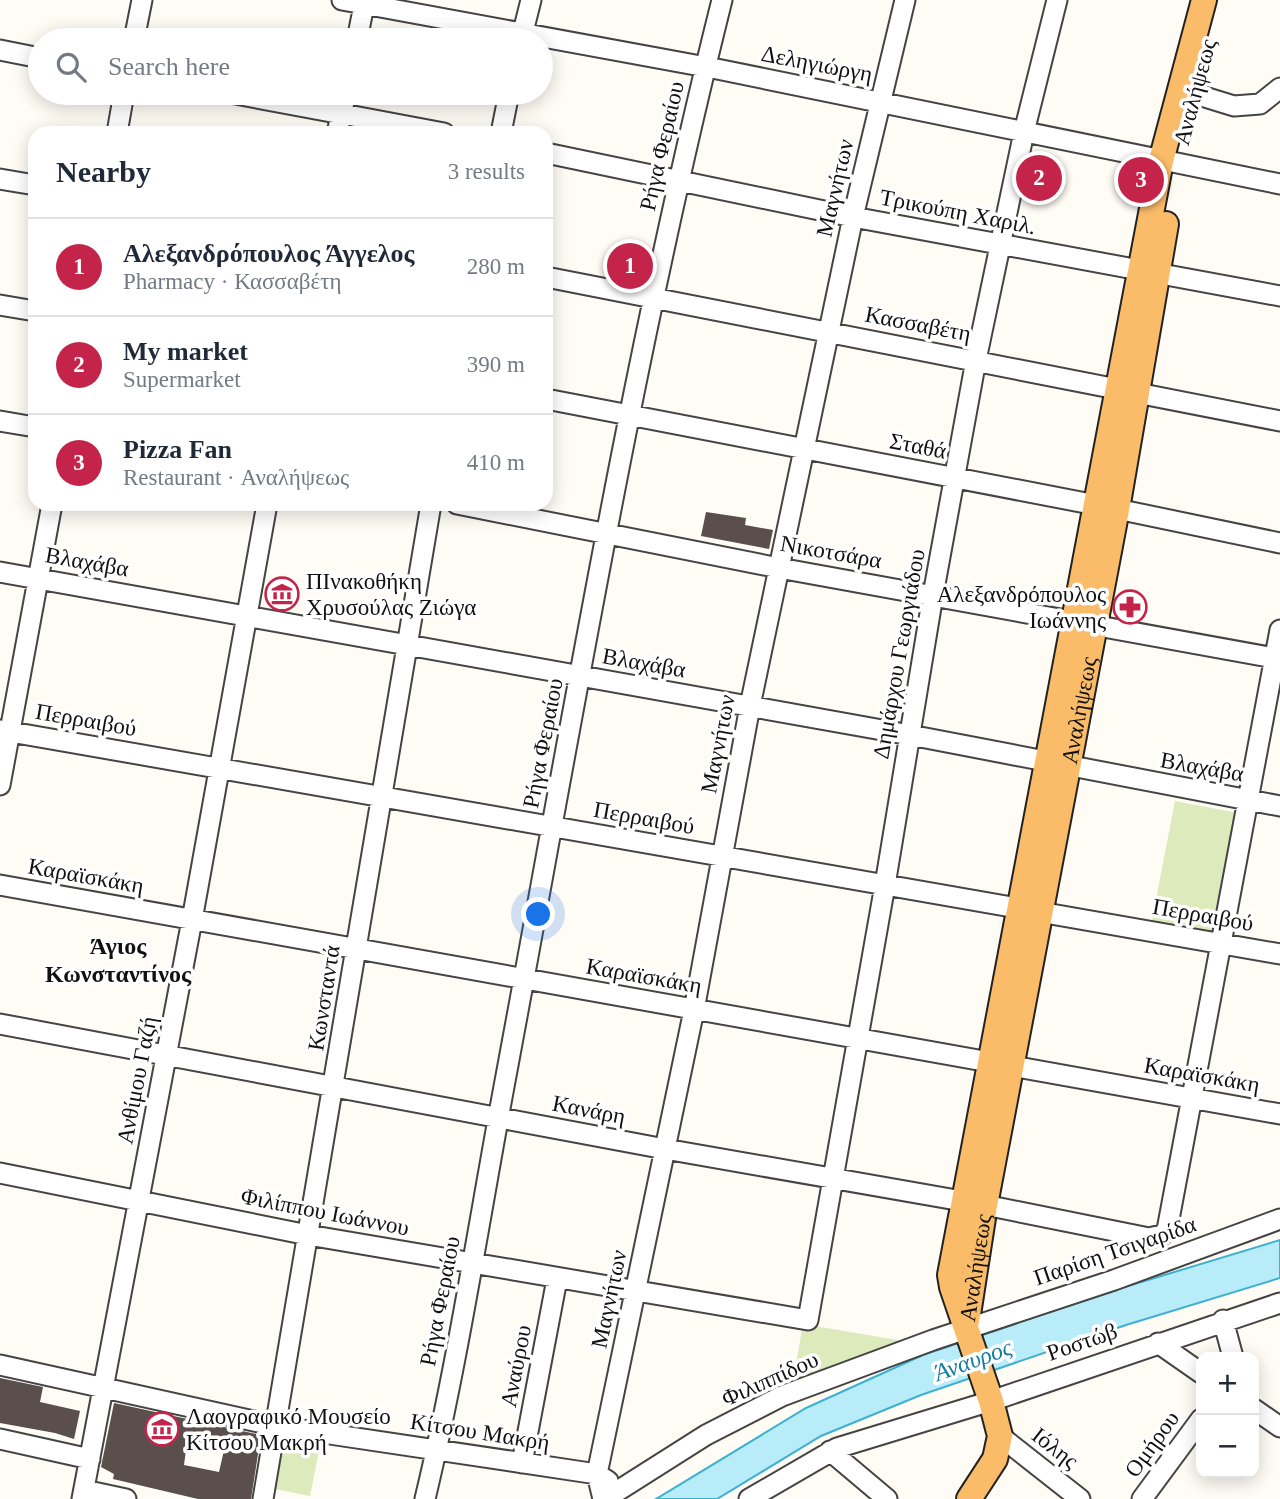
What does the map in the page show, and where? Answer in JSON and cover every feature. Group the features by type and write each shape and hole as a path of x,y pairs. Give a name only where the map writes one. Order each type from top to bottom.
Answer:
{"main road":[{"name":"Αναλήψεως","path":"966,1331 972,1276 975,1203 1107,507 1169,162 1204,0"},
{"name":"Αναλήψεως","path":"1169,162 1195,94 1219,0"},
{"path":"966,1331 990,1397 1000,1436 995,1459 969,1499"}],"street":[{"path":"136,28 142,0"},
{"name":"Δεληγιώργη","path":"342,0 365,2 482,28"},
{"path":"524,28 531,0"},
{"name":"Ρήγα Φεραίου","path":"425,1499 437,1450 472,1265 607,535 679,181 722,0"},
{"name":"Μαγνήτων","path":"597,1474 694,1010 750,706 853,217 905,0"},
{"name":"Δημάρχου Γεωργιάδου","path":"808,1320 976,360 1024,132 1057,0"},
{"path":"360,28 365,2"},
{"name":"Δεληγιώργη","path":"553,42 705,66 1280,184"},
{"path":"0,50 28,56"},
{"path":"1195,94 1234,106 1260,104 1280,88"},
{"path":"118,126 122,105"},
{"path":"297,105 408,126"},
{"path":"338,126 343,105"},
{"path":"502,126 507,105"},
{"name":"Τρικούπη Χαριλ.","path":"553,154 853,217 1280,296"},
{"path":"0,179 28,184"},
{"name":"Κασσαβέτη","path":"553,278 1280,421"},
{"path":"0,305 28,311"},
{"name":"Σταθά","path":"553,400 1280,543"},
{"path":"0,421 28,426"},
{"path":"0,785 5,730 51,511"},
{"name":"Ανθίμου Γαζή","path":"83,1495 140,1201 266,511"},
{"name":"Κωνσταντά","path":"263,1499 430,511"},
{"name":"Νικοτσάρα","path":"491,511 779,568 1277,658"},
{"name":"Βλαχάβα","path":"0,572 910,735 1280,806"},
{"path":"1190,1098 1277,658 1280,630"},
{"name":"Περραιβού","path":"5,730 1280,954"},
{"name":"Καραϊσκάκη","path":"0,885 1280,1114"},
{"name":"Κανάρη","path":"0,1024 665,1149 975,1203 1149,1238 1162,1235 1167,1230 1190,1098"},
{"name":"Φιλίππου Ιωάννου","path":"0,1173 308,1236 808,1320"},
{"name":"Παρίση Τσιγαρίδα","path":"966,1331 1280,1219"},
{"name":"Αναύρου","path":"523,1463 557,1279"},
{"name":"Ροστώβ","path":"749,1499 830,1451 1280,1303"},
{"path":"1223,1320 1232,1352"},
{"name":"Φιλιππίδου","path":"610,1496 706,1435 766,1403 966,1331"},
{"path":"1158,1343 1196,1370"},
{"name":"Κίτσου Μακρή","path":"0,1365 276,1426 597,1474 610,1496"},
{"path":"1259,1412 1280,1427"},
{"name":"Ομήρου","path":"1142,1499 1196,1426"},
{"name":"Ιόλης","path":"1000,1436 1080,1499"},
{"path":"0,1439 90,1459"},
{"path":"830,1451 866,1492 887,1499"},
{"path":"83,1495 126,1499"}],"green space":[{"path":"1175,801 1238,813 1214,937 1151,925"},
{"path":"803,1324 903,1341 796,1381 795,1369"},
{"path":"283,1440 320,1446 310,1496 275,1489"}],"water":[{"name":"Άναυρος","path":"1280,1240 1280,1278 1126,1325 921,1395 821,1436 717,1499 656,1499 806,1408 923,1355 1115,1290"}],"building":[{"path":"706,512 746,518 745,525 773,530 769,549 701,536"},
{"path":"0,1378 43,1387 40,1402 80,1411 74,1439 0,1423"},
{"path":"114,1403 261,1435 251,1499 198,1499 113,1479 114,1474 101,1467","holes":["192,1441 225,1446 219,1472 184,1465 186,1450"]}],"place":[{"name":"My market","path":"1039,178"},
{"name":"Pizza Fan","path":"1141,180"},
{"name":"Αλεξανδρόπουλος Άγγελος","path":"630,266"},
{"name":"ΠΙνακοθήκη Χρυσούλας Ζιώγα","path":"282,594"},
{"name":"Αλεξανδρόπουλος Ιωάννης","path":"1130,607"},
{"name":"Λαογραφικό Μουσείο Κίτσου Μακρή","path":"162,1429"}],"district":[{"name":"Άγιος Κωνσταντίνος","path":"118,960"}]}
